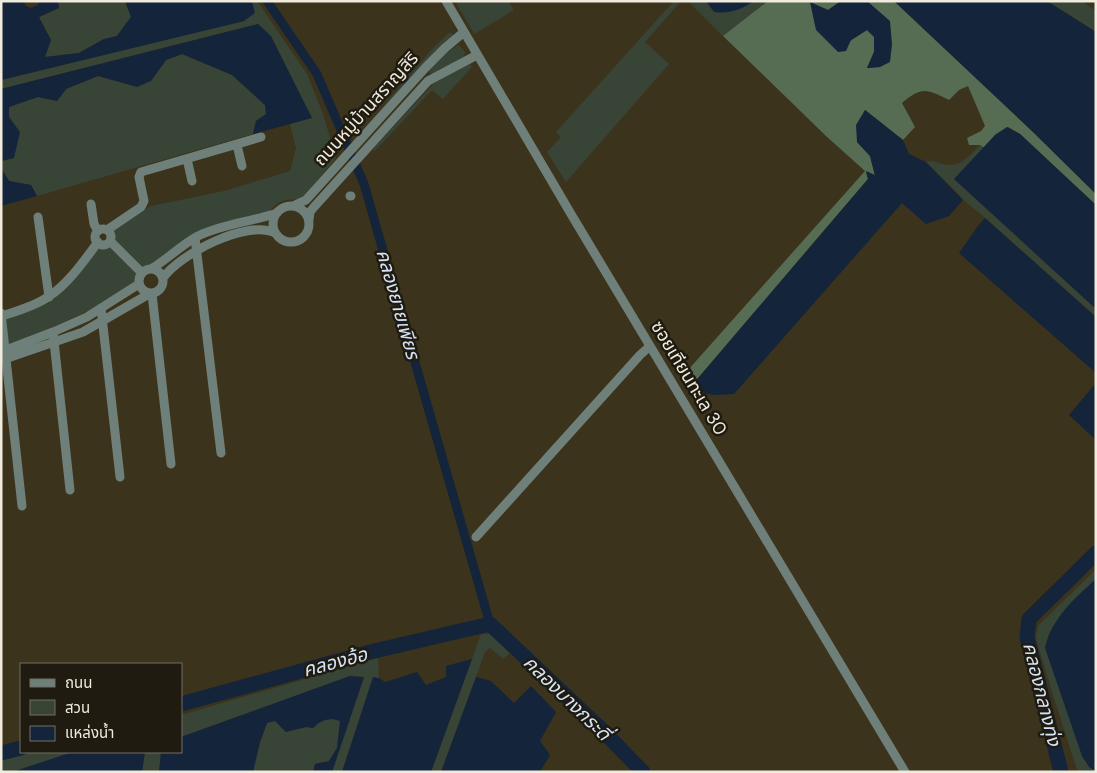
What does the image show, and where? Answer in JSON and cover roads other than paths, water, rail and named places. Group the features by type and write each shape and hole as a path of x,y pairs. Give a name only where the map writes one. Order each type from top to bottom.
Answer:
{"street":[{"name":"ซอยเทียนทะเล 30","path":"446,1 905,772"},
{"name":"ถนนหมู่บ้านสราญสิริ","path":"292,206 306,200 424,70 464,32"},
{"name":"ถนนหมู่บ้านสราญสิริ","path":"308,220 310,212 428,82 477,55"},
{"path":"424,70 425,75 429,78 435,78"},
{"path":"382,115 391,123"},
{"path":"22,506 3,356 1,315 28,307 49,297 69,279 98,242 96,238 103,230 141,207 144,201 139,177 141,172 261,137"},
{"path":"236,144 242,166"},
{"path":"187,159 192,181"},
{"path":"91,204 94,224 111,236 110,241"},
{"path":"150,294 142,290 139,278 146,271 160,264 195,238 217,229 277,213 285,207 292,206 302,210 308,220 308,231 305,236 296,242 284,241 268,230 236,234 197,249 162,278"},
{"path":"275,233 273,221 277,213"},
{"path":"38,217 49,297"},
{"path":"195,238 221,453"},
{"path":"98,242 103,244 110,241"},
{"path":"3,356 54,343 84,332 160,290 162,278 158,272 146,271 110,241"},
{"path":"3,356 87,317 133,290 139,284"},
{"path":"150,294 171,464"},
{"path":"100,308 120,477"},
{"path":"53,332 70,490"},
{"path":"476,537 650,346"}],"water":[{"path":"1,1 24,1 25,5 30,8 38,5 39,1 58,1 59,8 39,17 51,40 45,57 79,53 104,39 117,36 131,17 125,1 251,1 255,13 244,21 1,80"},
{"path":"706,1 753,1 740,9 730,12 714,12"},
{"path":"841,1 867,1 890,21 892,44 890,62 880,67 867,68 874,52 874,37 867,30 851,40 846,51 838,52 816,30 810,2 828,10"},
{"path":"894,1 1047,1 1096,32 1096,194 1033,132"},
{"path":"258,24 271,36 312,118 253,134 256,121 266,114 265,105 232,75 182,54 166,60 151,81 137,87 98,76 66,89 57,101 38,97 9,107 9,117 20,132 14,158 1,161 1,89"},
{"path":"865,110 903,140 909,154 926,162 963,200 949,216 926,224 902,203 734,394 712,395 702,392 693,384 868,179 866,171 875,175 870,156 857,142 856,125"},
{"path":"1007,127 1020,134 1096,205 1096,309 954,179 995,135"},
{"path":"1,168 9,181 31,185 37,196 1,206"},
{"path":"985,218 1096,317 1096,373 959,253"},
{"path":"1096,383 1096,440 1069,415"},
{"path":"1096,579 1096,771 1089,767 1082,756 1045,648 1048,637 1058,618"},
{"path":"472,659 431,772 342,772 373,677 385,682 417,672 426,685 446,677 446,666"},
{"path":"350,676 364,677 332,772 313,772 315,764 329,761 337,748 340,721 332,719 322,721 313,728 306,727 286,732 275,721 267,723 260,742 253,772 159,772 161,753 182,753 182,737"},
{"path":"476,677 491,681 514,703 531,686 556,712 540,741 550,755 540,772 441,772"},
{"path":"70,753 145,753 142,772 12,772"}],"waterway":[{"name":"คลองยายเพียร","path":"267,1 317,74 364,184 490,624"},
{"name":"คลองกลางทุ่ง","path":"1061,772 1027,637 1029,619 1096,553"},
{"name":"คลองอ้อ","path":"182,704 370,652 490,624 601,729 643,772"},
{"name":"คลองอ้อ","path":"1,753 20,748"}],"water label":[{"name":"คลองบางกระดี่","path":"567,698"}]}
